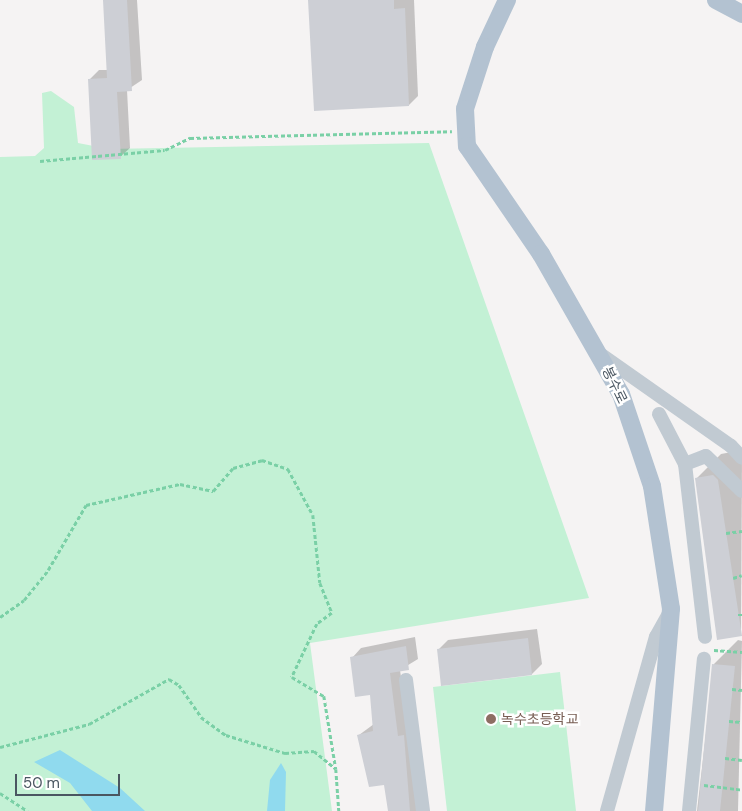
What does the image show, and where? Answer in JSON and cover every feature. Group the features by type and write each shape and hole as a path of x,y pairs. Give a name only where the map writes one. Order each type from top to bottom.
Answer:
{"main road":[{"name":"봉수로","path":"507,0 468,100 467,146 541,254 622,394 652,486 672,609 654,811"},
{"path":"716,0 742,14"}],"street":[{"path":"599,354 731,446 742,458"},
{"path":"659,414 685,464 704,649 689,811"},
{"path":"685,464 706,456 742,491"},
{"path":"607,811 656,637 672,609"},
{"path":"406,680 423,811"}],"path":[{"path":"40,162 165,150 190,138 466,131"},
{"path":"0,617 24,600 48,570 86,505 180,484 213,491 233,468 262,460 288,469 313,515 320,583 332,613 317,624 292,677 324,696 336,769 339,811"},
{"path":"726,533 742,531"},
{"path":"733,578 742,575"},
{"path":"704,649 742,652"},
{"path":"0,747 89,724 169,679 179,685 201,717 226,735 285,753 314,751 336,769"},
{"path":"732,689 742,690"},
{"path":"728,721 742,722"},
{"path":"725,758 742,760"},
{"path":"692,783 742,790"},
{"path":"0,793 28,811"}],"green space":[{"path":"51,91 74,107 78,143 109,149 429,143 589,598 310,643 332,811 0,811 0,157 35,156 44,148 42,93"},
{"path":"560,672 576,811 447,811 433,687"}],"water":[{"path":"60,750 120,788 145,811 92,811 70,783 34,762"},
{"path":"281,763 286,772 285,811 267,811 270,780"}],"building":[{"path":"103,0 127,0 132,91 117,92 121,159 92,160 88,79 107,78"},
{"path":"308,0 394,0 394,9 405,8 409,106 314,111"},
{"path":"713,475 718,480 742,636 717,640 695,478"},
{"path":"528,638 532,675 441,686 437,649"},
{"path":"406,646 409,670 390,673 398,736 404,735 410,811 388,811 384,785 369,787 357,735 373,731 370,695 355,697 350,657"},
{"path":"712,664 735,666 720,811 698,811"}],"place":[{"name":"녹수초등학교","path":"491,719"}]}
